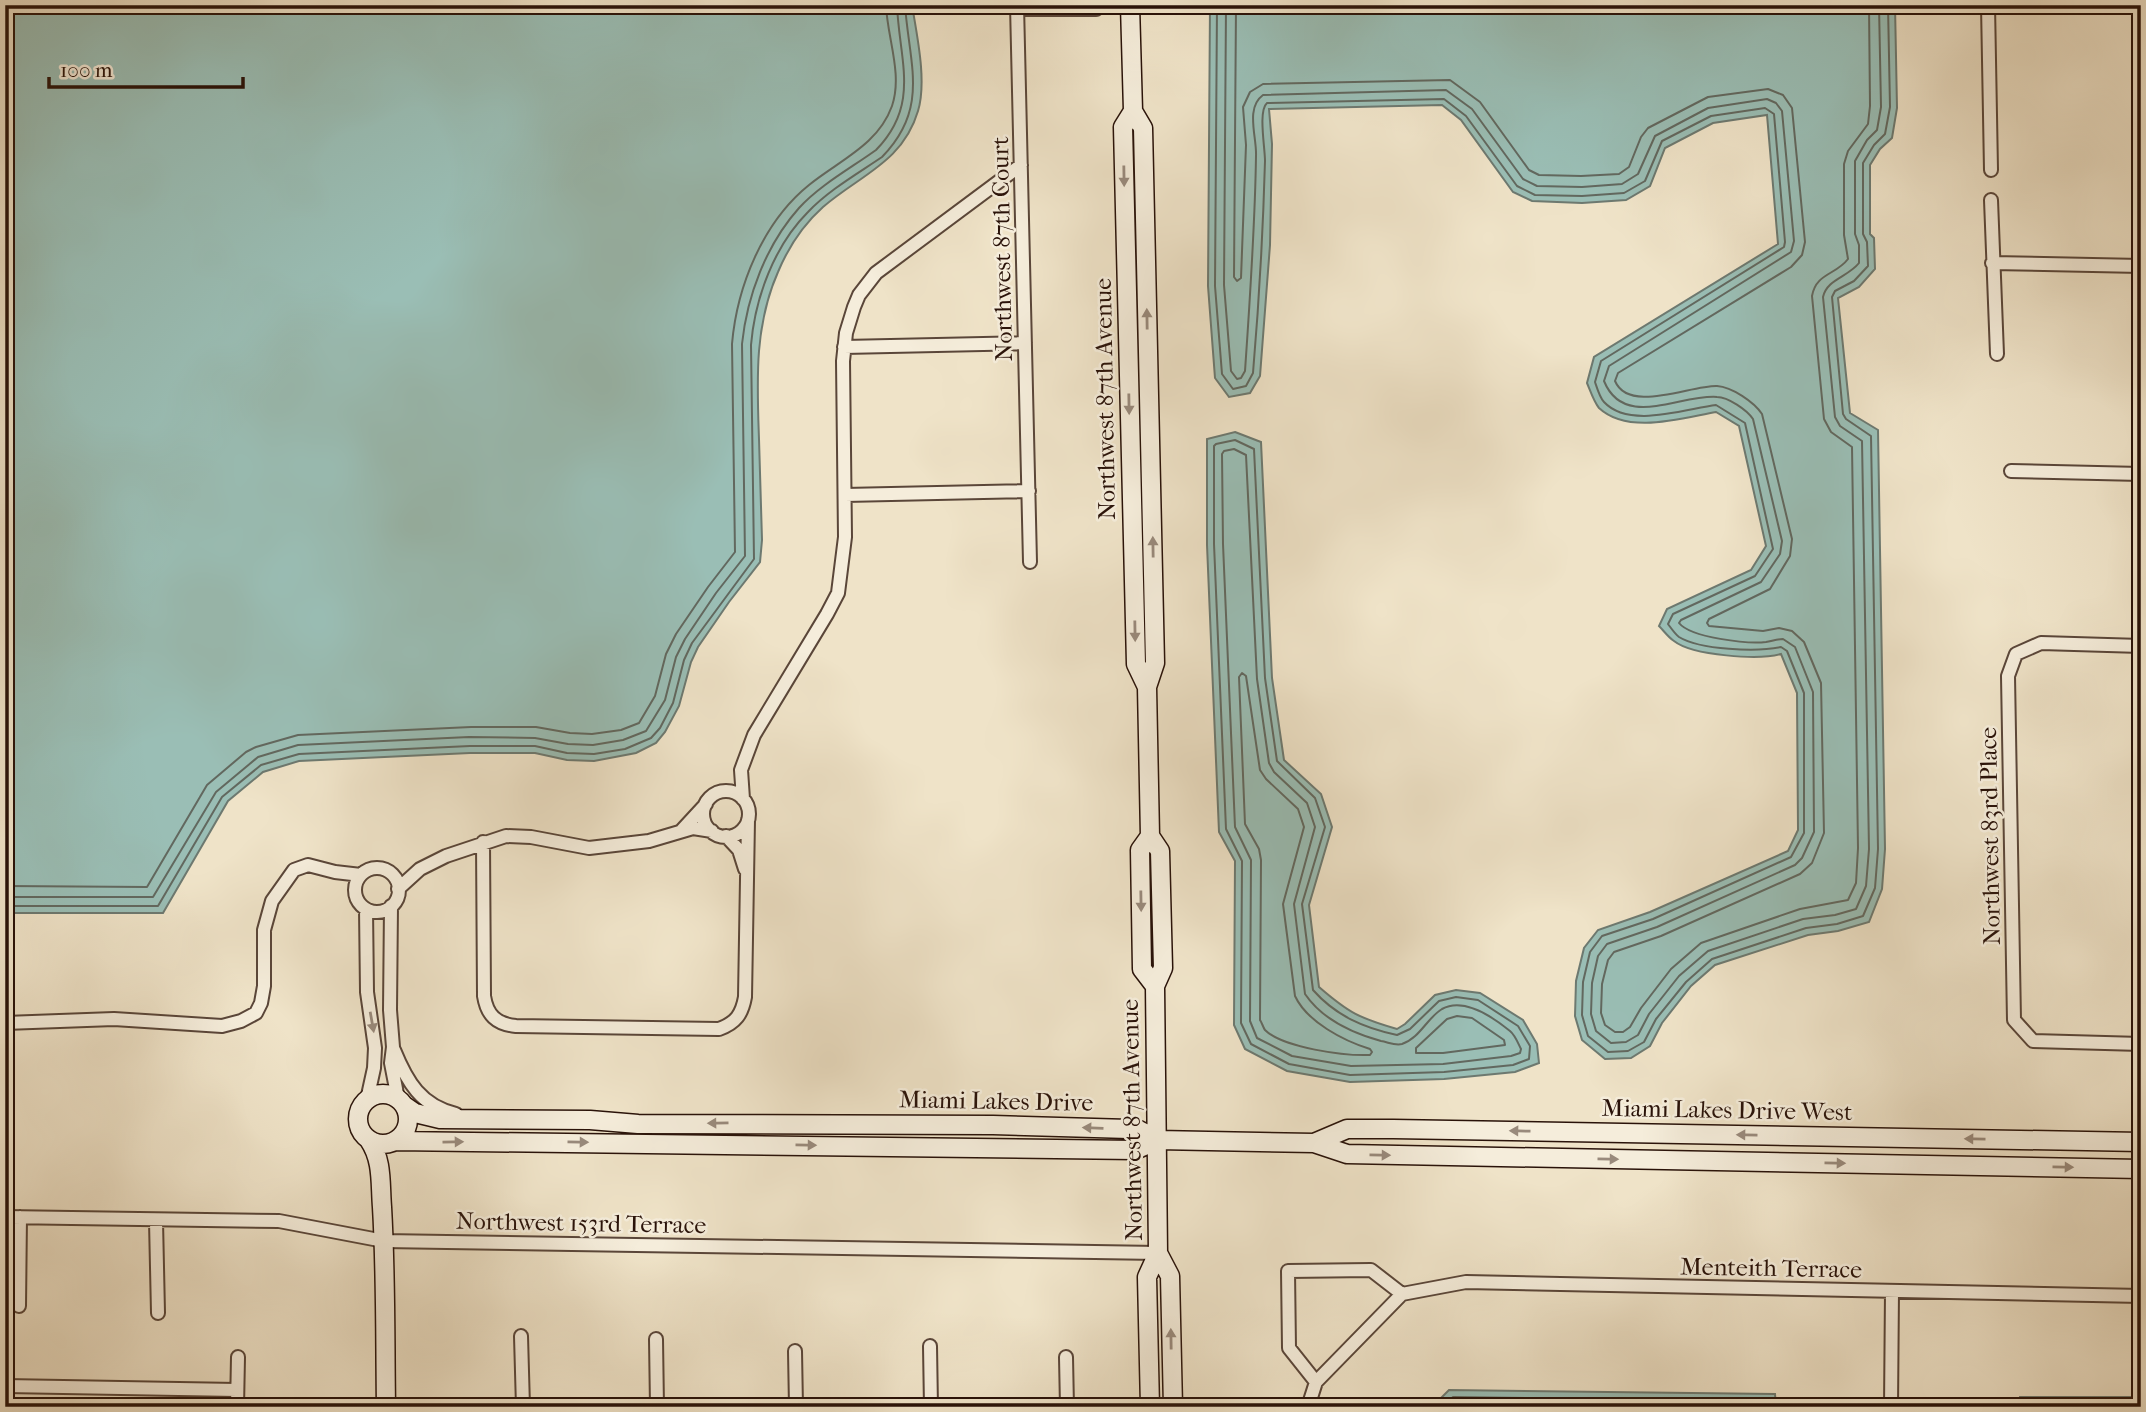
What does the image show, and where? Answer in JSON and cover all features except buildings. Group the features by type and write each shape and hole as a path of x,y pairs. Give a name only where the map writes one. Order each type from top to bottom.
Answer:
{"street":[{"path":"1017,7 1096,9 1099,5"},
{"name":"Northwest 87th Avenue","path":"1130,5 1133,111 1143,128 1144,142 1155,663 1147,687 1150,836 1160,851 1163,968 1155,986 1157,1253 1147,1278 1150,1407"},
{"path":"1988,5 1991,170"},
{"name":"Northwest 87th Court","path":"1017,7 1030,562"},
{"path":"682,830 741,770 758,726 834,603 844,556 844,347 850,318 859,295 876,273 1021,165"},
{"path":"1991,200 1997,354"},
{"path":"1992,263 2141,266"},
{"path":"844,347 1025,343"},
{"path":"2011,471 2141,474"},
{"path":"845,495 1029,491"},
{"name":"Northwest 83rd Place","path":"2141,646 2041,643 2016,654 2008,677 2014,1020 2033,1041 2141,1044"},
{"path":"741,770 743,799"},
{"path":"483,842 484,996 486,1007 493,1018 516,1026 719,1029 740,1015 745,997 748,855 747,805 734,792 722,791"},
{"path":"706,804 704,818 712,831"},
{"path":"726,836 740,832 748,820"},
{"path":"398,889 420,869 446,856 506,836 589,848 649,841 693,828 726,836 739,850 746,872"},
{"path":"5,1023 114,1018 222,1026 241,1021 256,1013 261,1003 264,986 264,930 272,901 294,870 300,866 317,866 335,872 361,875"},
{"path":"391,873 396,879 398,889 396,901 391,906 377,912 366,909 358,902 356,883 361,875 370,869 377,868 391,873 420,869"},
{"path":"335,872 355,893"},
{"path":"381,1174 394,1142 407,1129 408,1114 391,1063 391,906"},
{"path":"366,909 366,992 376,1048 367,1100"},
{"path":"393,1047 404,1076 423,1099 444,1111 467,1119"},
{"path":"386,1407 381,1174 375,1150 359,1128 358,1120 362,1106 379,1094 402,1102"},
{"name":"Miami Lakes Drive","path":"402,1102 415,1113 440,1119 590,1120 638,1124 1116,1128 1136,1129 1158,1140"},
{"name":"Miami Lakes Drive West","path":"1314,1143 1347,1129 2141,1142"},
{"path":"369,1140 383,1144 394,1142"},
{"name":"Miami Lakes Drive","path":"394,1142 1135,1150 1158,1140"},
{"name":"Miami Lakes Drive West","path":"1158,1140 1314,1143 1346,1154 2141,1168"},
{"name":"Northwest 153rd Terrace","path":"5,1217 279,1221 384,1241 1157,1253"},
{"path":"19,1306 20,1217"},
{"path":"156,1221 158,1313"},
{"name":"Northwest 87th Avenue","path":"1157,1253 1170,1276 1173,1407"},
{"path":"1308,1407 1316,1382 1402,1294 1371,1270 1288,1272 1289,1348 1316,1382"},
{"name":"Menteith Terrace","path":"1402,1294 1466,1282 2141,1296"},
{"path":"1891,1407 1892,1291"},
{"path":"521,1336 523,1407"},
{"path":"656,1339 657,1407"},
{"path":"930,1346 931,1407"},
{"path":"795,1351 796,1407"},
{"path":"237,1407 238,1357"},
{"path":"1066,1357 1067,1407"},
{"path":"5,1385 237,1390"}],"water":[{"path":"5,5 912,5 922,86 918,111 902,143 891,155 823,207 809,221 778,272 765,313 759,354 762,540 760,562 698,647 679,706 656,743 636,753 594,761 567,760 535,753 470,753 299,761 263,772 228,801 163,913 5,913"},
{"path":"1210,5 1895,5 1897,108 1892,138 1880,149 1870,165 1870,234 1874,238 1875,269 1859,287 1838,298 1850,413 1878,430 1885,849 1882,889 1869,922 1838,931 1808,935 1715,965 1691,986 1662,1023 1650,1046 1631,1058 1605,1059 1582,1040 1575,1016 1576,981 1584,948 1598,930 1650,912 1788,851 1798,830 1797,693 1781,654 1742,656 1696,650 1674,641 1659,626 1667,609 1751,570 1766,546 1739,426 1716,412 1656,422 1625,421 1599,408 1587,383 1594,357 1778,244 1767,115 1713,123 1665,148 1650,186 1626,200 1582,203 1532,201 1513,192 1461,120 1442,105 1269,109 1272,144 1270,245 1260,376 1250,393 1229,397 1215,378 1208,286"},
{"path":"1235,432 1261,442 1272,678 1284,760 1321,794 1332,827 1309,905 1319,987 1355,1014 1397,1029 1435,995 1456,990 1480,993 1523,1020 1537,1044 1539,1063 1515,1072 1444,1079 1350,1082 1287,1071 1245,1049 1234,1025 1235,861 1219,832 1207,545 1207,439"},
{"path":"1449,1390 1775,1394 1776,1407 1432,1407"},
{"path":"2020,1397 2141,1397 2141,1407 2019,1407"}]}
